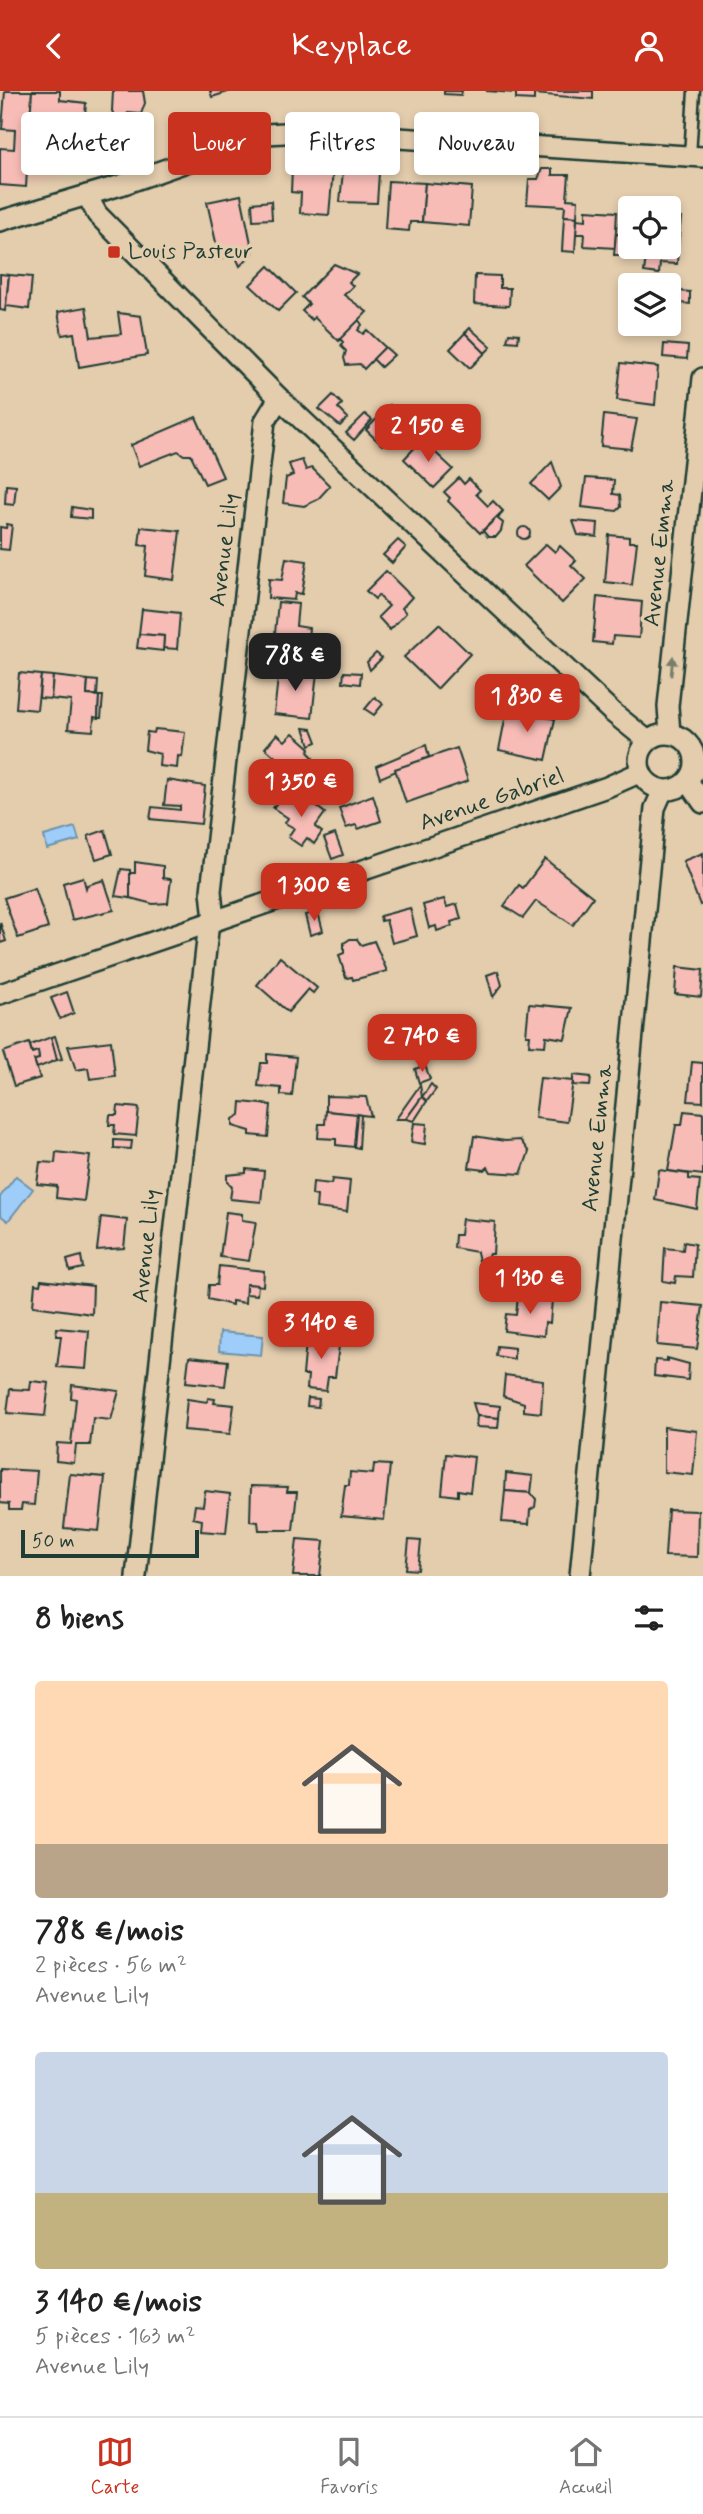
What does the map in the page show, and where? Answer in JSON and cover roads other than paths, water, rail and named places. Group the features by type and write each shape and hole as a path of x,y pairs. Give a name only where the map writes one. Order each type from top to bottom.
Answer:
{"street":[{"path":"0,222 275,133 696,157"},
{"path":"87,195 97,214 279,398 601,703 648,741"},
{"name":"Avenue Emma","path":"670,734 668,706 703,378"},
{"name":"Avenue Lily","path":"136,1576 212,921 211,891 265,421 279,398"},
{"path":"670,734 686,741 699,754 688,781 672,790 663,790 646,780 641,772 640,755 648,741 670,734"},
{"name":"Avenue Gabriel","path":"0,994 607,787 641,772"},
{"path":"688,781 703,803"},
{"name":"Avenue Emma","path":"580,1576 655,809 663,790"}],"lane":[{"path":"694,91 696,157"}],"water":[{"path":"75,827 79,840 47,849 44,836"},
{"path":"16,1176 33,1189 8,1221 0,1215 0,1197"},
{"path":"220,1332 263,1336 261,1355 219,1351"}],"place":[{"name":"Louis Pasteur","path":"114,252"}]}
